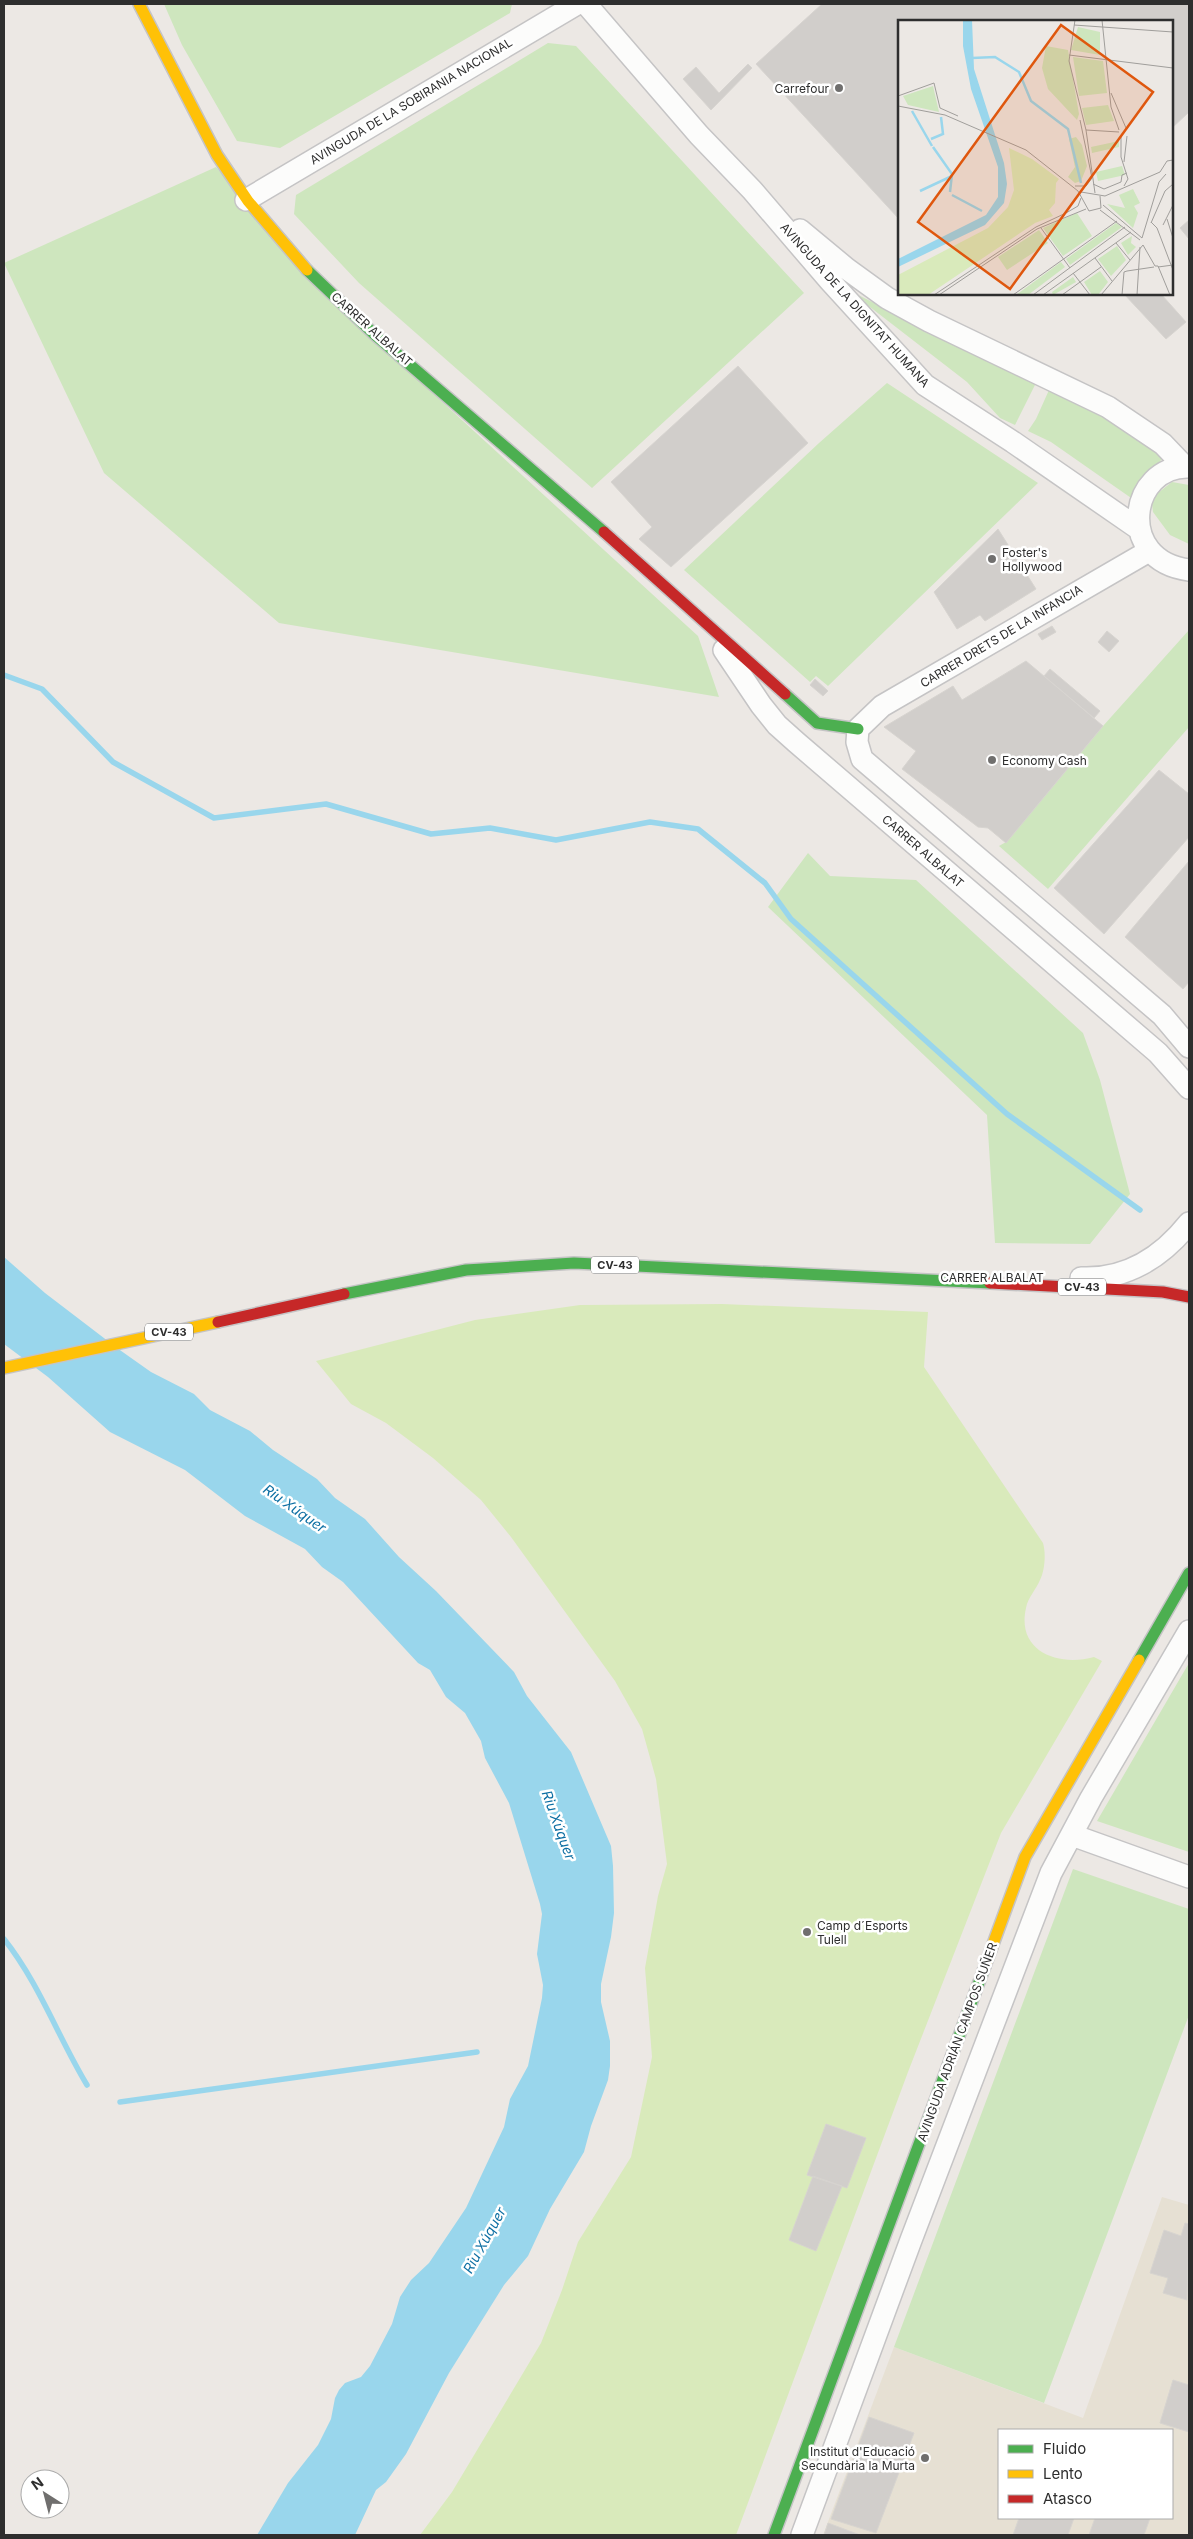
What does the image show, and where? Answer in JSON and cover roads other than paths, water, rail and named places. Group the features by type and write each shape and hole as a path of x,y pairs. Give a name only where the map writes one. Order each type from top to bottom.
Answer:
{"street":[{"name":"CARRER ALBALAT","path":"139,4 208,141 246,200 292,254 362,323 536,472 817,723 858,729"},
{"name":"AVINGUDA DE LA SOBIRANIA NACIONAL","path":"246,200 577,4"},
{"name":"AVINGUDA DE LA DIGNITAT HUMANA","path":"586,4 699,135 752,190 830,281 925,385 1014,442 1139,529"},
{"name":"AVINGUDA DE LA DIGNITAT HUMANA","path":"752,190 847,269 887,298 929,321 1108,407 1188,460"},
{"path":"1188,460 1154,481 1143,496 1138,512 1139,529 1149,551 1161,562 1176,568 1189,570"},
{"name":"CARRER DRETS DE LA INFANCIA","path":"858,729 882,706 1149,551"},
{"name":"CARRER ALBALAT","path":"676,596 714,637 735,664 762,705 783,730 1158,1053 1189,1088"},
{"path":"858,729 857,742 862,759 1162,1015 1189,1047"},
{"name":"CARRER ALBALAT","path":"897,1278 1020,1275 1086,1278 1116,1274 1146,1262 1167,1248 1189,1223"},
{"name":"CV-43","path":"4,1368 335,1296 466,1270 574,1263 1001,1283 1163,1292 1189,1296"},
{"path":"1001,1283 1080,1300"},
{"name":"CV-43","path":"1163,1292 1189,1289"},
{"name":"AVINGUDA ADRIÁN CAMPOS SUÑER","path":"774,2535 1025,1856 1189,1573"},
{"name":"AVINGUDA ADRIÁN CAMPOS SUÑER","path":"802,2535 911,2240 1048,1883 1072,1835 1189,1631"},
{"path":"1072,1835 1189,1876"}],"water":[{"name":"Riu Xúquer","path":"4,1257 45,1293 117,1348 151,1372 194,1394 210,1410 250,1431 273,1450 317,1479 335,1498 365,1519 399,1557 436,1591 514,1672 527,1696 571,1752 611,1846 614,1913 601,1984 601,2002 610,2041 610,2066 608,2080 591,2126 584,2152 550,2209 528,2256 504,2285 449,2373 406,2454 386,2482 376,2490 355,2535 257,2535 288,2483 318,2445 331,2419 335,2398 339,2390 345,2383 361,2377 370,2366 392,2324 400,2297 411,2280 429,2263 466,2208 504,2127 510,2099 528,2066 542,1998 543,1985 537,1954 542,1914 540,1904 509,1803 485,1758 481,1741 465,1713 446,1697 430,1670 418,1663 343,1582 322,1567 305,1549 245,1516 185,1470 110,1432 48,1377 4,1344"}],"waterway":[{"path":"4,675 42,689 113,762 214,818 326,804 431,834 490,828 556,840 650,822 698,829 765,883 791,919 1007,1114 1140,1210"},
{"path":"4,1939 28,1974 87,2085"},
{"path":"120,2102 477,2052"}],"place":[{"name":"Carrefour","path":"839,88"},
{"name":"Foster's Hollywood","path":"992,559"},
{"name":"Economy Cash","path":"992,760"},
{"name":"Camp d´Esports Tulell","path":"807,1932"},
{"name":"Institut d'Educació Secundària la Murta","path":"925,2458"}]}
